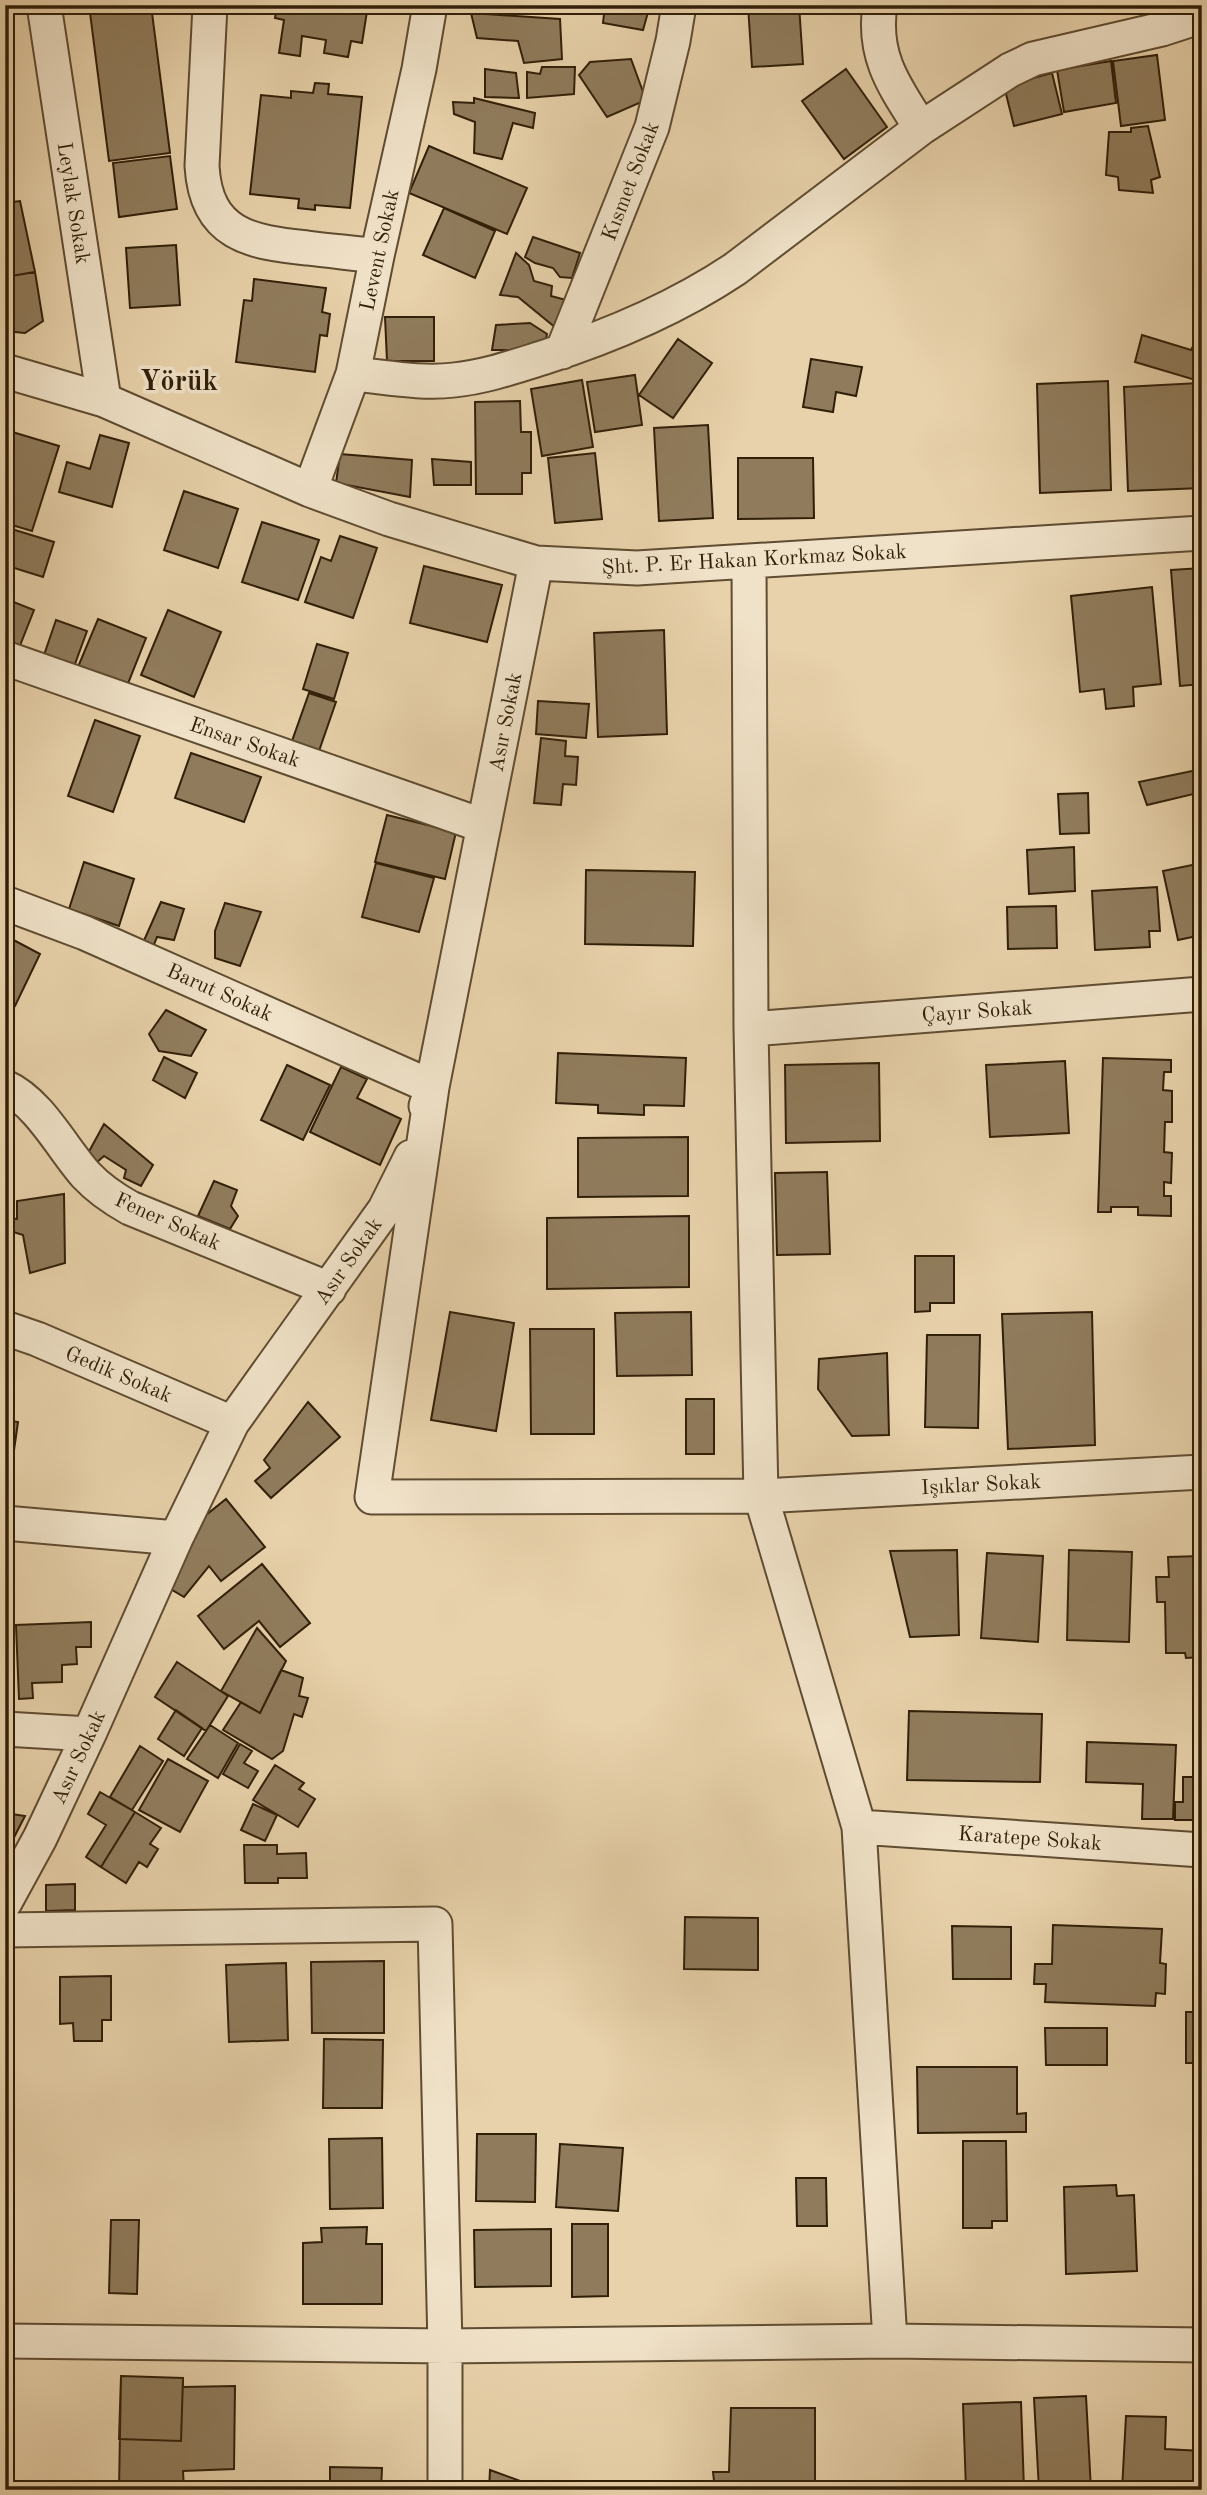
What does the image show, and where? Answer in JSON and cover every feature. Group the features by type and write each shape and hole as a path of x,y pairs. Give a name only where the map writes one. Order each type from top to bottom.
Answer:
{"street":[{"name":"Leylak Sokak","path":"44,5 104,400"},
{"path":"210,5 202,166 204,185 216,212 231,228 255,241 377,256"},
{"name":"Levent Sokak","path":"310,490 353,374 419,69 430,5"},
{"name":"Kısmet Sokak","path":"562,352 652,127 679,5"},
{"path":"880,5 879,42 883,62 921,128"},
{"path":"353,374 418,380 454,380 503,371 642,322 703,290 767,247 921,128 1010,70 1032,60 1162,29 1202,16"},
{"name":"Şht. P. Er Hakan Korkmaz Sokak","path":"5,371 104,400 310,490 389,519 536,563 637,568 1202,533"},
{"path":"750,561 751,1029 761,1496 859,1826 890,2341"},
{"name":"Asır Sokak","path":"5,1902 40,1838 176,1538 232,1423 385,1209 412,1155 432,1087 536,563"},
{"name":"Ensar Sokak","path":"5,657 484,826"},
{"name":"Barut Sokak","path":"5,903 85,933 432,1087"},
{"name":"Çayır Sokak","path":"751,1029 1202,994"},
{"name":"Fener Sokak","path":"5,1087 22,1096 86,1175 107,1194 130,1208 329,1289"},
{"name":"Işıklar Sokak","path":"432,1087 372,1497 761,1496 1202,1472"},
{"name":"Gedik Sokak","path":"5,1328 37,1339 232,1423"},
{"path":"5,1523 176,1538"},
{"path":"5,1729 89,1734"},
{"name":"Karatepe Sokak","path":"859,1826 1202,1850"},
{"path":"5,1930 435,1924 445,2490"},
{"path":"5,2341 444,2346 890,2341 1202,2345"}],"building":[{"path":"89,5 151,5 170,153 109,161"},
{"path":"277,5 368,5 362,43 351,41 348,57 324,53 326,40 302,36 300,56 279,53 284,20 275,18"},
{"path":"600,5 600,11 558,6"},
{"path":"605,5 650,5 643,30 603,23"},
{"path":"748,5 799,5 803,64 752,67"},
{"path":"471,13 560,19 562,59 524,63 518,41 477,38"},
{"path":"1157,55 1165,120 1121,126 1113,61"},
{"path":"631,59 646,100 607,117 579,75 590,62"},
{"path":"1111,61 1116,103 1064,112 1057,70"},
{"path":"542,67 575,67 574,94 527,98 527,72 540,74"},
{"path":"485,69 516,73 519,98 485,97"},
{"path":"846,69 887,127 844,159 802,101"},
{"path":"1052,73 1062,114 1014,126 1004,86"},
{"path":"315,83 329,84 328,94 362,97 350,208 315,205 315,210 298,208 299,199 250,194 261,95 291,98 291,91 313,93"},
{"path":"474,98 535,113 533,128 513,123 502,159 474,153 475,122 454,114 453,102 474,103"},
{"path":"1148,126 1160,177 1151,180 1153,193 1119,190 1118,177 1106,175 1109,132 1131,132 1131,128"},
{"path":"429,146 527,188 507,234 409,193"},
{"path":"170,156 177,209 119,217 113,163"},
{"path":"20,201 35,272 5,277 5,203"},
{"path":"444,208 495,231 475,278 423,255"},
{"path":"533,237 580,253 572,278 560,277 553,268 525,257"},
{"path":"176,245 180,305 130,308 126,248"},
{"path":"516,253 529,265 534,281 552,286 551,296 566,300 556,328 518,297 500,295"},
{"path":"35,272 43,321 25,333 5,331 5,277"},
{"path":"254,279 326,288 322,312 330,314 327,336 320,335 315,372 236,362 244,300 252,301"},
{"path":"385,317 434,317 434,361 387,361"},
{"path":"530,323 547,334 545,344 519,350 492,350 496,325"},
{"path":"1142,335 1191,350 1197,339 1202,340 1202,382 1135,362"},
{"path":"678,339 712,363 673,418 639,395"},
{"path":"811,359 862,367 856,396 836,392 833,412 803,407"},
{"path":"635,375 642,425 595,432 587,382"},
{"path":"582,380 593,447 542,456 531,389"},
{"path":"1108,381 1111,490 1040,493 1037,384"},
{"path":"1199,383 1202,488 1128,491 1124,387"},
{"path":"520,401 521,432 531,432 531,473 522,473 522,494 476,494 475,402"},
{"path":"708,425 713,518 659,521 654,428"},
{"path":"9,431 59,446 32,531 5,523 5,443"},
{"path":"100,435 129,443 112,507 59,492 67,462 90,469"},
{"path":"595,453 602,519 555,523 548,458"},
{"path":"340,454 412,460 410,497 336,483"},
{"path":"738,458 813,458 814,518 738,519"},
{"path":"432,459 471,462 471,485 434,485"},
{"path":"184,491 238,509 218,568 164,550"},
{"path":"262,522 319,540 298,600 242,582"},
{"path":"5,527 54,542 43,577 8,566 5,576"},
{"path":"340,536 377,548 353,618 305,602 321,557 331,561"},
{"path":"424,566 502,585 487,642 410,623"},
{"path":"1202,568 1202,684 1180,686 1171,570"},
{"path":"1152,587 1161,684 1133,687 1134,706 1106,709 1104,689 1080,692 1071,596"},
{"path":"11,601 34,610 19,648 5,643 5,614"},
{"path":"168,610 221,632 194,697 141,675"},
{"path":"98,619 146,638 127,686 78,667"},
{"path":"56,620 87,631 72,672 42,661"},
{"path":"664,630 667,734 598,737 594,633"},
{"path":"317,644 348,653 334,699 303,689"},
{"path":"309,693 336,702 319,751 292,741"},
{"path":"538,701 589,704 586,738 536,734"},
{"path":"95,720 140,736 113,812 68,796"},
{"path":"541,738 566,741 565,756 578,757 576,785 563,784 561,805 534,803"},
{"path":"191,753 261,777 244,822 175,798"},
{"path":"1202,769 1202,792 1147,805 1139,782"},
{"path":"1088,793 1089,833 1060,834 1058,794"},
{"path":"387,815 456,832 445,879 375,862"},
{"path":"1074,847 1075,891 1029,894 1027,850"},
{"path":"84,862 134,879 119,926 69,909"},
{"path":"376,863 434,878 419,932 362,917"},
{"path":"1202,863 1202,935 1178,940 1163,871"},
{"path":"586,870 695,872 693,946 585,944"},
{"path":"1157,887 1160,931 1149,931 1150,947 1095,950 1092,891"},
{"path":"161,902 184,909 174,940 157,937 153,947 142,945"},
{"path":"225,903 261,912 240,966 215,958 215,931"},
{"path":"1056,906 1057,948 1008,949 1007,907"},
{"path":"6,936 40,954 15,1006 5,1002"},
{"path":"166,1010 206,1030 191,1056 159,1051 149,1034"},
{"path":"558,1053 686,1058 684,1106 644,1105 644,1115 598,1113 598,1105 556,1103"},
{"path":"164,1057 197,1073 185,1098 153,1080"},
{"path":"1103,1058 1171,1060 1171,1072 1164,1072 1163,1090 1172,1091 1172,1122 1165,1122 1164,1152 1172,1153 1171,1183 1164,1182 1164,1196 1171,1196 1171,1216 1138,1215 1138,1207 1111,1207 1111,1212 1098,1212"},
{"path":"1065,1061 1069,1133 990,1137 986,1065"},
{"path":"879,1063 880,1141 786,1143 785,1065"},
{"path":"287,1065 330,1085 303,1140 261,1120"},
{"path":"341,1067 367,1079 357,1098 401,1119 380,1165 310,1132"},
{"path":"104,1124 153,1165 141,1186 124,1178 126,1170 104,1156 96,1163 86,1157"},
{"path":"688,1137 688,1196 578,1197 578,1138"},
{"path":"827,1172 830,1254 777,1255 775,1173"},
{"path":"214,1181 237,1190 231,1206 238,1216 230,1229 198,1216"},
{"path":"64,1194 65,1263 30,1273 23,1235 10,1231 7,1218 17,1219 17,1201"},
{"path":"689,1216 689,1287 547,1289 547,1218"},
{"path":"915,1256 954,1256 954,1303 930,1303 930,1311 915,1312"},
{"path":"450,1312 514,1323 496,1431 431,1420"},
{"path":"691,1312 692,1375 617,1376 615,1313"},
{"path":"1092,1312 1095,1445 1008,1449 1002,1314"},
{"path":"530,1329 594,1329 594,1434 531,1434"},
{"path":"927,1335 980,1335 978,1428 925,1427"},
{"path":"887,1353 889,1435 852,1436 818,1389 819,1359"},
{"path":"686,1399 714,1399 714,1454 686,1454"},
{"path":"308,1402 340,1437 271,1498 255,1481 270,1468 264,1460"},
{"path":"5,1420 18,1422 7,1500 5,1500"},
{"path":"226,1499 265,1547 221,1581 209,1566 184,1597 169,1588 200,1520"},
{"path":"957,1550 959,1635 910,1637 890,1551"},
{"path":"1069,1550 1132,1552 1129,1642 1067,1640"},
{"path":"987,1553 1043,1556 1038,1642 981,1638"},
{"path":"1202,1556 1202,1657 1186,1658 1185,1653 1166,1653 1165,1602 1157,1602 1156,1577 1169,1577 1168,1557"},
{"path":"262,1564 310,1623 280,1647 259,1621 224,1649 198,1616"},
{"path":"91,1622 91,1647 76,1647 77,1664 62,1665 62,1682 32,1683 33,1698 19,1699 16,1625"},
{"path":"257,1628 286,1661 260,1713 221,1691"},
{"path":"177,1662 228,1696 206,1731 155,1697"},
{"path":"281,1670 303,1678 299,1696 308,1698 302,1717 294,1714 283,1751 272,1759 223,1730 241,1702 260,1713"},
{"path":"176,1710 202,1728 184,1756 158,1739"},
{"path":"909,1711 1042,1714 1040,1782 907,1780"},
{"path":"210,1725 238,1743 218,1778 187,1759"},
{"path":"1087,1742 1176,1745 1173,1819 1142,1819 1143,1784 1086,1782"},
{"path":"240,1744 252,1751 244,1763 258,1771 248,1788 223,1774"},
{"path":"140,1746 163,1761 132,1810 110,1797"},
{"path":"168,1759 208,1781 180,1832 139,1810"},
{"path":"275,1765 304,1783 299,1789 315,1799 298,1827 253,1800"},
{"path":"1183,1777 1202,1777 1202,1820 1175,1820 1175,1802 1183,1802"},
{"path":"100,1792 135,1812 101,1867 86,1857 106,1825 88,1814"},
{"path":"253,1804 277,1815 265,1841 241,1830"},
{"path":"135,1812 161,1828 150,1844 158,1849 147,1867 139,1862 126,1883 101,1867"},
{"path":"5,1813 25,1816 5,1855"},
{"path":"244,1845 277,1845 277,1854 306,1853 307,1878 278,1878 278,1883 245,1883"},
{"path":"75,1884 75,1910 46,1911 46,1885"},
{"path":"685,1917 758,1918 758,1970 684,1969"},
{"path":"1053,1925 1162,1929 1160,1963 1166,1964 1165,1994 1156,1993 1155,2006 1045,2002 1046,1984 1034,1984 1035,1964 1052,1964"},
{"path":"952,1926 1011,1927 1011,1979 953,1979"},
{"path":"1197,1940 1202,1940 1202,1980 1197,1980"},
{"path":"384,1961 384,2033 312,2033 311,1962"},
{"path":"286,1963 288,2040 229,2042 226,1965"},
{"path":"111,1976 111,2020 102,2020 102,2041 74,2041 73,2023 60,2024 60,1977"},
{"path":"1186,2012 1202,2012 1202,2063 1186,2063"},
{"path":"1045,2028 1107,2028 1107,2065 1046,2065"},
{"path":"324,2039 383,2040 382,2108 323,2108"},
{"path":"917,2067 1017,2067 1017,2114 1026,2113 1026,2132 918,2133"},
{"path":"477,2134 536,2134 535,2202 476,2201"},
{"path":"382,2138 383,2208 330,2209 329,2139"},
{"path":"963,2141 1006,2141 1007,2221 992,2221 992,2228 963,2228"},
{"path":"560,2144 623,2148 618,2211 556,2207"},
{"path":"796,2178 826,2178 827,2226 797,2226"},
{"path":"1116,2185 1117,2196 1134,2195 1137,2271 1066,2274 1064,2187"},
{"path":"111,2220 139,2220 137,2294 109,2293"},
{"path":"572,2224 608,2224 608,2296 572,2297"},
{"path":"367,2227 366,2244 382,2244 382,2304 303,2304 303,2243 322,2242 321,2228"},
{"path":"551,2229 551,2286 475,2287 474,2230"},
{"path":"121,2376 183,2378 181,2441 119,2439"},
{"path":"121,2376 183,2378 183,2387 235,2386 234,2469 183,2471 184,2490 119,2490"},
{"path":"1086,2396 1091,2490 1039,2490 1034,2398"},
{"path":"1021,2402 1024,2490 966,2490 963,2404"},
{"path":"731,2408 815,2408 815,2490 715,2490 713,2472 729,2472"},
{"path":"1126,2416 1166,2417 1165,2449 1202,2451 1202,2490 1122,2490"},
{"path":"330,2467 382,2468 381,2490 330,2490"},
{"path":"490,2470 545,2490 489,2490"}],"district":[{"name":"Yörük","path":"179,380"}]}
